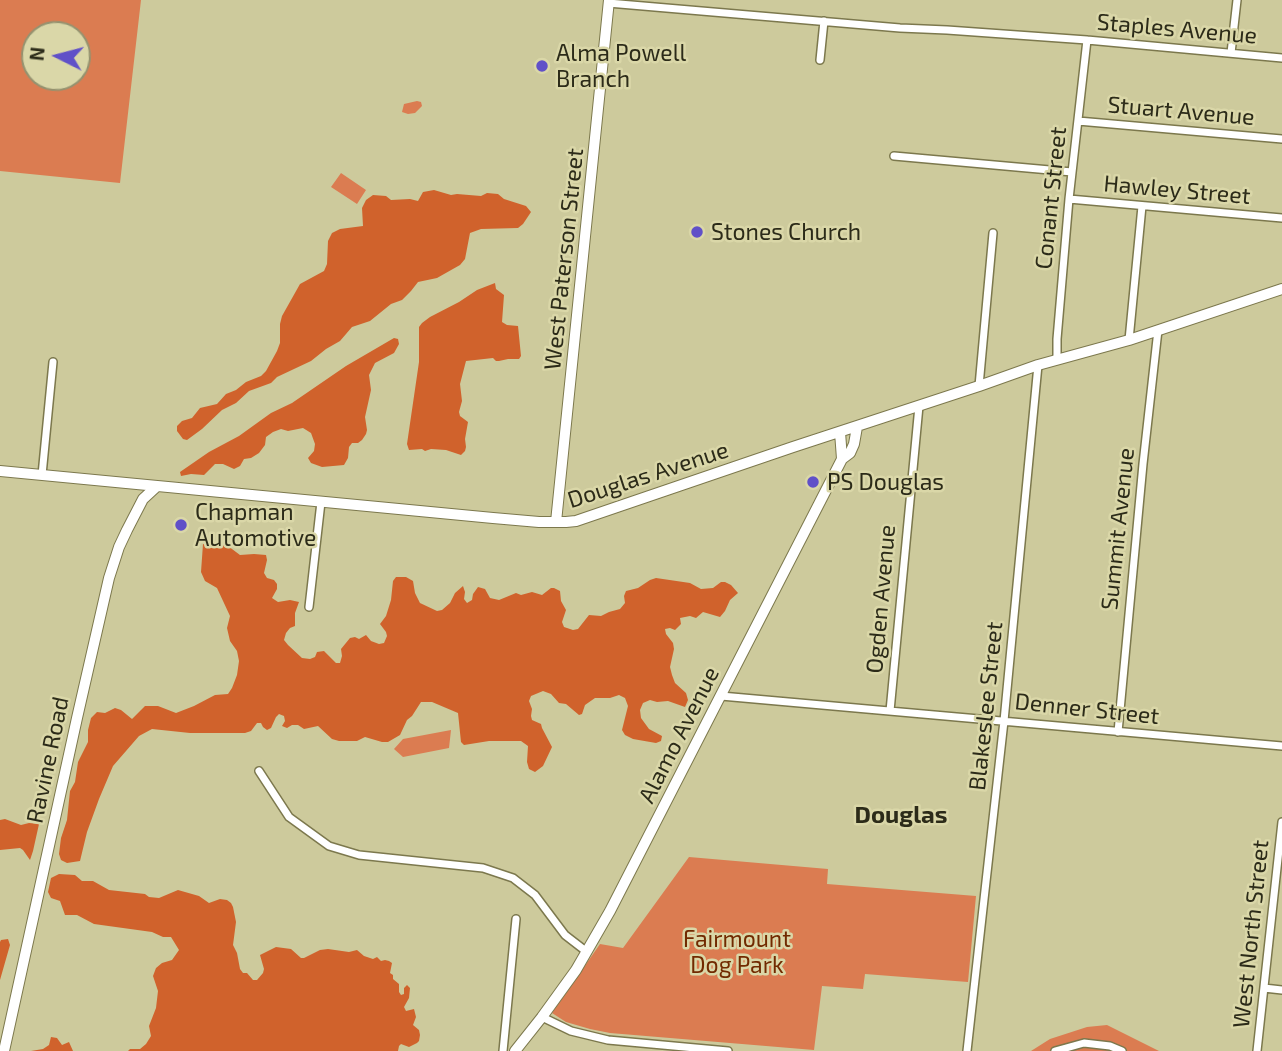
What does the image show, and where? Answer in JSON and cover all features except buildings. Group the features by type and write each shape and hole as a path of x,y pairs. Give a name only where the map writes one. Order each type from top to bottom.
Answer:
{"street":[{"path":"1231,53 1237,0"},
{"name":"Staples Avenue","path":"608,1 900,29 1087,40 1282,58"},
{"name":"West Paterson Street","path":"556,522 608,1"},
{"path":"820,60 824,21"},
{"name":"Conant Street","path":"1057,360 1069,199 1087,40"},
{"name":"Stuart Avenue","path":"1078,121 1282,139"},
{"name":"Hawley Street","path":"894,156 1072,172"},
{"name":"Hawley Street","path":"1069,199 1282,218"},
{"path":"1129,340 1143,206"},
{"path":"979,386 993,233"},
{"name":"Douglas Avenue","path":"0,471 493,519 556,522 576,520 1038,365 1129,340 1282,289"},
{"name":"Summit Avenue","path":"1118,732 1158,330"},
{"path":"42,475 53,362"},
{"name":"Blakeslee Street","path":"967,1051 1004,721 1038,365"},
{"name":"Ogden Avenue","path":"890,711 919,406"},
{"name":"Alamo Avenue","path":"515,1051 587,952 842,459 850,453 858,426"},
{"path":"840,432 842,459"},
{"name":"Ravine Road","path":"4,1051 109,578 119,547 143,499 156,487"},
{"path":"309,607 321,502"},
{"name":"Denner Street","path":"721,696 1282,746"},
{"path":"259,771 289,817 329,846 359,855 483,868 513,878 534,895 565,935 587,952"},
{"name":"West North Street","path":"1257,1051 1282,822"},
{"path":"503,1051 516,919"},
{"path":"1264,988 1282,990"},
{"path":"542,1017 571,1031 608,1040 728,1051"},
{"path":"1055,1051 1084,1043 1110,1046 1122,1051"}],"green space":[{"path":"0,0 141,0 120,183 0,171"},
{"path":"421,102 422,106 415,113 402,112 404,104"},
{"path":"341,173 366,190 357,204 331,187"},
{"path":"451,730 449,748 403,757 394,749 403,739"},
{"name":"Fairmount Dog Park","path":"689,857 828,869 827,884 976,896 968,982 865,974 863,989 822,986 814,1050 610,1033 566,1022 552,1013 600,944 623,948"},
{"path":"1107,1025 1159,1051 1031,1051 1050,1039 1087,1027"}],"shaded area":[{"path":"434,190 451,195 498,194 504,199 526,206 531,212 518,228 481,229 470,233 465,259 460,265 437,278 418,282 402,300 391,304 370,321 352,327 340,341 311,361 277,377 271,383 249,391 187,440 183,439 177,431 177,426 182,421 192,418 200,408 217,404 226,394 266,371 280,343 282,316 300,284 324,271 328,241 332,233 340,229 363,226 362,208 366,200 373,195 386,196 391,200 418,201 423,192"},
{"path":"495,283 496,289 504,295 502,322 518,326 521,356 519,359 499,361 493,358 466,361 460,384 462,401 459,412 468,422 466,447 461,455 446,450 409,450 407,444 419,362 419,327 430,317 477,290"},
{"path":"394,338 398,339 399,344 394,353 375,363 369,375 371,390 365,417 366,434 362,440 349,447 344,465 322,467 311,463 308,458 314,451 315,444 311,433 303,428 288,431 281,429 266,437 265,445 259,453 244,459 240,466 234,469 215,464 204,475 181,476 180,472 209,452 239,436 271,413 292,403 346,366"},
{"path":"203,544 228,546 240,555 266,555 264,573 277,584 272,598 278,602 299,602 295,613 295,626 286,633 284,640 302,658 310,659 315,657 317,652 324,651 336,663 340,663 341,649 350,638 359,639 366,635 371,641 384,643 387,636 380,624 386,616 396,577 406,577 413,581 420,603 437,611 450,603 455,593 463,586 467,603 472,600 478,587 485,589 490,598 499,600 516,593 521,595 532,592 542,595 554,588 560,591 566,610 562,622 564,627 573,630 578,629 589,615 601,616 620,609 625,603 626,591 656,578 690,583 701,589 713,588 725,582 738,593 730,600 720,617 703,612 696,618 680,618 681,624 675,630 665,629 674,649 670,667 672,675 688,700 685,707 668,701 650,700 643,703 641,718 649,729 662,736 661,741 656,743 625,735 622,730 628,706 625,698 619,695 595,698 585,705 579,715 543,691 531,696 531,716 532,720 541,724 552,747 543,766 535,772 529,769 527,762 528,746 521,741 489,741 464,745 461,742 458,713 432,702 421,702 407,720 400,735 388,742 365,737 357,741 339,741 332,739 318,726 304,729 292,725 287,728 282,726 284,716 279,714 271,728 267,730 261,723 257,723 251,731 245,733 190,733 152,729 139,736 113,766 87,832 80,861 67,863 61,860 59,854 61,838 78,762 88,742 91,718 97,712 105,713 115,708 132,719 145,706 158,706 176,713 215,695 228,694 232,688 239,661 227,628 230,616 217,588 205,581 201,572"},
{"path":"5,819 21,825 39,824 30,860 20,848 0,850 0,820"},
{"path":"59,874 75,875 82,881 93,881 109,890 145,894 149,897 159,898 178,890 199,896 209,903 220,899 227,900 233,907 236,922 233,945 240,969 253,980 257,980 263,973 260,955 276,947 291,949 301,958 328,949 349,952 357,950 364,956 389,961 392,963 390,973 399,984 401,995 407,985 410,988 404,1007 406,1011 414,1009 416,1017 413,1025 419,1030 419,1041 409,1047 401,1044 398,1051 128,1051 140,1049 151,1036 149,1026 156,1008 158,991 153,976 156,968 172,960 179,950 171,937 94,924 77,915 65,915 60,901 51,898 48,892 51,878"},
{"path":"8,939 10,945 0,980 0,942"},
{"path":"51,1037 57,1038 62,1045 69,1042 73,1051 31,1051 49,1045"}],"place":[{"name":"Alma Powell Branch","path":"542,66"},
{"name":"Stones Church","path":"697,232"},
{"name":"PS Douglas","path":"813,482"},
{"name":"Chapman Automotive","path":"181,525"}],"district":[{"name":"Douglas","path":"901,815"}]}
